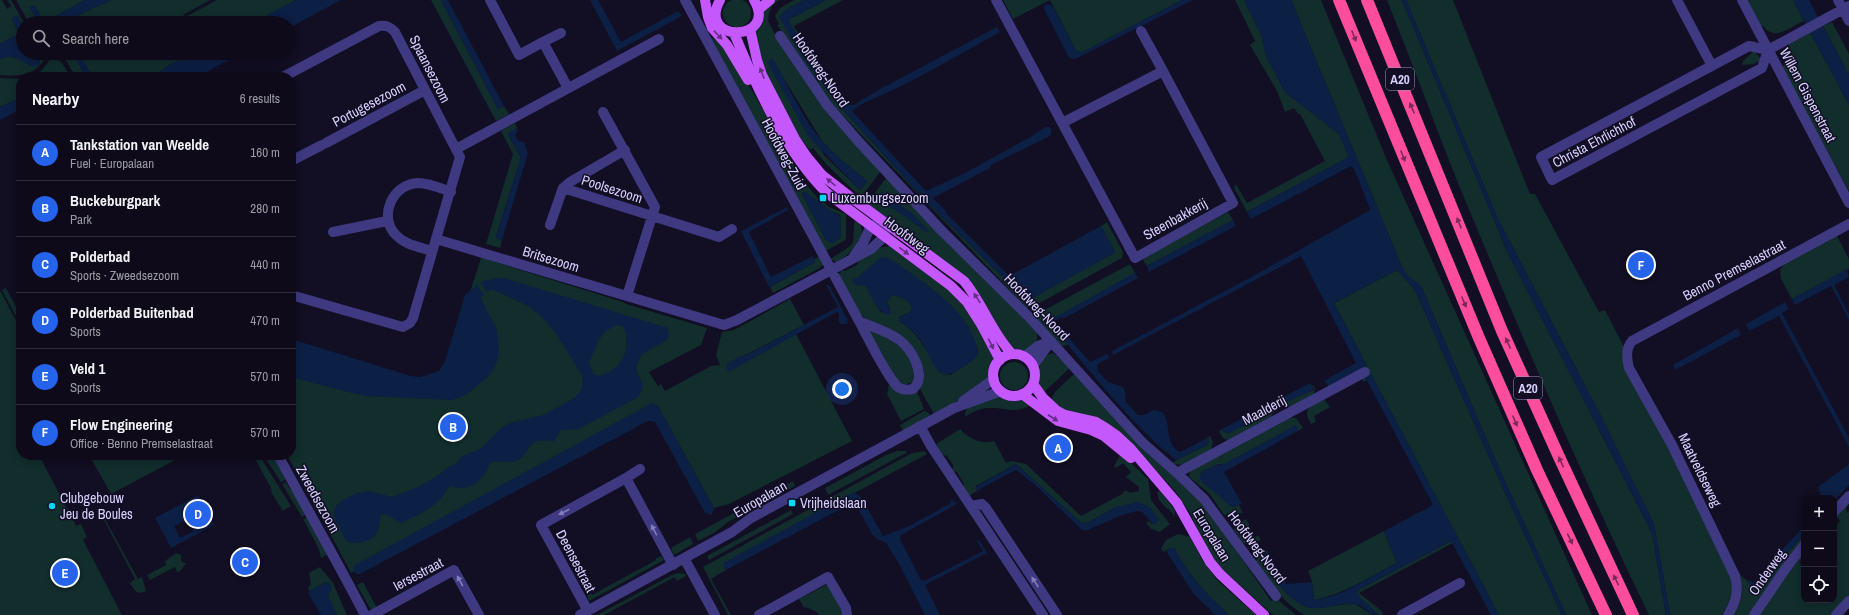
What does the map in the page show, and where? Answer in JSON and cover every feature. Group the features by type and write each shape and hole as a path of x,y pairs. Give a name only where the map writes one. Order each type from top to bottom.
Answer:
{"highway":[{"name":"A20","path":"1339,0 1420,198 1527,448 1606,615"},
{"name":"A20","path":"1367,0 1502,331 1633,615"}],"main road":[{"path":"705,0 708,17 712,28 728,48 753,88 761,92"},
{"path":"717,1 716,12 718,22 724,29 734,33 742,33 750,29 757,20 758,10 754,0"},
{"path":"758,10 770,0"},
{"name":"Hoofdweg","path":"750,29 762,75 795,138 807,157 822,175 964,281 975,295 1005,347 1012,354"},
{"name":"Hoofdweg","path":"734,33 761,92 791,147 809,175 827,193 951,286 967,302 981,324 1000,360"},
{"path":"1012,354 1024,357 1033,366 1035,375 1033,384 1022,394 1011,396 1001,391 996,386 994,369 1000,360 1012,354"},
{"name":"Europalaan","path":"1033,384 1043,398 1056,410 1065,415 1096,422 1116,435 1146,466 1177,503 1210,562 1220,574 1264,615"},
{"name":"Europalaan","path":"1022,394 1058,422 1091,430 1104,436 1158,482"}],"street":[{"path":"490,0 519,55 561,33"},
{"name":"Hoofdweg-Zuid","path":"685,0 859,321 898,387 903,389 913,389 919,383 920,373 905,345 890,334 859,321"},
{"name":"Steenbakkerij","path":"996,0 1135,258 1233,203 1141,31"},
{"path":"1677,0 1712,66"},
{"name":"Willem Gispenstraat","path":"1742,0 1849,203"},
{"path":"1838,0 1846,8 1849,21"},
{"path":"1768,50 1846,8"},
{"name":"Spaansezoom","path":"293,72 380,26 385,25 390,27 395,32 460,157 451,192 436,238"},
{"name":"Hoofdweg-Noord","path":"780,36 827,105 859,142 942,230 1051,341 1142,442 1204,499 1276,596"},
{"path":"456,149 659,39"},
{"path":"543,42 568,88"},
{"name":"Christa Ehrlichhof","path":"1750,46 1768,50 1762,68 1552,180 1541,157 1750,46"},
{"path":"1062,123 1163,71"},
{"name":"Portugesezoom","path":"296,158 425,90"},
{"name":"Poolsezoom","path":"603,112 656,207 627,296"},
{"name":"Poolsezoom","path":"550,225 563,188 570,182 625,150"},
{"path":"432,251 404,242 391,229 387,220 389,207 392,198 398,190 409,185 427,184 451,192"},
{"name":"Poolsezoom","path":"563,188 719,237 732,229"},
{"path":"333,232 387,220"},
{"path":"871,226 884,222 885,236"},
{"name":"Benno Premselastraat","path":"1632,340 1849,224"},
{"name":"Britsezoom","path":"852,258 862,244 871,226"},
{"name":"Britsezoom","path":"436,238 724,325 737,320 871,249 885,236"},
{"path":"296,296 403,327 410,323 412,318 436,238"},
{"name":"Maatveldseweg","path":"1632,340 1627,352 1629,368 1672,445 1735,576 1737,593 1736,602 1728,615"},
{"path":"1024,357 1038,346 1051,341"},
{"path":"1033,366 1051,341"},
{"name":"Maalderij","path":"1177,473 1365,372"},
{"name":"Europalaan","path":"954,408 994,379"},
{"name":"Europalaan","path":"584,613 732,532 751,518 920,426 954,408 1001,391"},
{"path":"920,426 1043,615"},
{"name":"Zweedsezoom","path":"281,460 365,615"},
{"name":"Deensestraat","path":"584,613 541,525 640,469"},
{"path":"626,478 673,564"},
{"path":"1837,509 1849,496"},
{"path":"971,506 982,504 986,508 1056,615"},
{"path":"1003,554 1012,548"},
{"name":"Onderweg","path":"1754,615 1801,549"},
{"path":"684,558 715,615"},
{"name":"Iersestraat","path":"372,615 454,570 479,615"},
{"path":"759,615 828,577 848,613"},
{"path":"1402,615 1460,583"},
{"path":"1836,615 1849,601"}],"green space":[{"path":"737,-1 747,3 751,13 747,23 737,27 727,23 723,13 727,3"},
{"path":"0,0 2,0 7,9 11,6 7,0 11,0 20,16 16,16 12,19 16,28 16,36 0,44"},
{"path":"16,0 85,0 56,16 41,16 34,5 30,7 34,16 25,16"},
{"path":"111,0 210,0 183,15 184,16 76,16"},
{"path":"217,0 296,0 266,16 187,16"},
{"path":"431,0 441,0 498,109 504,106 509,114 496,121"},
{"path":"775,0 779,0 772,6 768,21 776,36 824,108 881,171 862,196 859,196 826,164 813,148 810,150 795,132 764,71 755,31 763,12","holes":["772,59 822,141 839,158 867,181 860,190 824,155"]},
{"path":"794,0 804,0 786,10 779,17 835,101 924,199 1027,301 1115,252 1101,226 1107,222 1123,252 1122,258 1034,306 1027,308 831,103 777,25 779,24 775,16 780,8"},
{"path":"826,0 843,0 794,26 813,59 811,60 788,20"},
{"path":"1003,0 1050,0 1013,19"},
{"path":"1050,0 1182,0 1081,53 1076,51"},
{"path":"1235,0 1244,0 1262,37 1266,56 1285,92 1339,134 1349,157 1247,212 1234,188 1236,184 1247,203 1325,161 1300,114 1298,114 1294,108 1285,112 1277,91 1250,45 1255,41"},
{"path":"1291,0 1321,0 1387,160 1592,615 1566,615 1498,466 1421,286 1407,276 1402,267"},
{"path":"1387,0 1402,0 1507,251 1652,533 1666,615 1649,615 1599,509 1528,349 1460,188"},
{"path":"1406,0 1453,0 1530,194 1535,194 1599,312 1605,310 1624,347 1663,437 1730,576 1732,586 1731,596 1722,615 1670,615 1654,524 1601,416 1497,217"},
{"path":"1746,0 1793,0 1804,21 1783,32 1772,33 1763,26 1761,27"},
{"path":"1832,22 1849,54 1849,75 1823,26"},
{"path":"1810,32 1849,105 1849,191 1782,67 1784,65 1784,52 1789,46 1788,43"},
{"path":"711,37 720,44 732,58 744,77 799,173 797,175 818,198 829,207 846,214 846,239 824,252","holes":["803,192 831,211 840,215 841,237 832,243 826,240 802,194"]},
{"path":"1754,51 1762,60 1753,64 1742,65 1743,61"},
{"path":"12,57 30,66 40,60 44,60 31,72 16,72 16,76 0,75 0,59"},
{"path":"50,60 58,60 68,72 39,72"},
{"path":"66,60 77,60 83,72 73,72"},
{"path":"82,60 179,60 160,72 90,72"},
{"path":"0,78 16,79 16,100 0,107"},
{"path":"515,123 517,128 508,134 521,158 496,237 502,240 500,248 486,244 513,154 501,131"},
{"path":"886,178 889,178 1037,332 1037,341 1026,351 1012,349 978,293 866,205"},
{"path":"1228,212 1233,220 1147,266 1142,258"},
{"path":"856,219 861,225 862,231 858,244 842,259 836,262 830,259 853,243 854,223"},
{"path":"1837,236 1849,259 1849,269 1792,299 1781,279 1780,270 1784,264"},
{"path":"890,246 896,248 962,299 994,355 987,380 962,398 934,414 920,389 924,379 924,370 913,350 861,315 839,278 841,270 845,271 857,265 862,257 870,251","holes":["857,278 953,307 968,327 977,347 978,355 950,375 939,372 918,337 899,321 899,317 911,312 912,308 909,302 901,297 891,295 887,302 890,309 882,313 878,309 866,286 853,279"]},
{"path":"482,255 487,257 489,260 626,304 707,328 701,345 649,372 658,386 661,384 665,391 711,366 720,365 716,355 722,332 734,330 790,299 804,325 726,365 795,332 852,441 729,504 714,508 658,406 655,405 351,573 319,513 319,510 316,509 290,460 296,460 296,343 416,382 443,375"},
{"path":"819,257 823,264 820,268 773,293 770,287 815,262 814,259"},
{"path":"1130,264 1135,273 1050,321 1050,324 1068,345 1062,346 1036,320 1035,317 1037,314"},
{"path":"1397,270 1415,290 1502,486 1562,615 1499,615 1371,374 1366,377 1367,380 1364,382 1359,372 1330,388 1324,381 1325,380 1329,385 1367,366 1334,303"},
{"path":"6,288 16,307 16,317 2,290"},
{"path":"0,290 16,320 16,460 42,460 76,526 81,524 87,537 83,540 122,615 0,615"},
{"path":"869,330 889,338 904,350 914,369 913,382 904,385 897,380"},
{"path":"1052,353 1070,368 1043,393 1038,380 1039,370 1042,361"},
{"path":"1014,362 1024,366 1028,376 1024,386 1014,390 1004,386 1000,376 1004,366"},
{"path":"1075,373 1142,449 1199,497 1271,601 1277,599 1296,615 1273,615 1223,570 1207,550 1190,513 1176,492 1139,452 1050,401 1055,392"},
{"path":"889,384 905,394 917,391 924,409 901,421 887,394"},
{"path":"1313,385 1315,388 1314,395 1290,408 1282,405 1279,399 1283,397 1285,401 1314,390"},
{"path":"998,397 1020,400 1032,404 1016,410 986,408 973,412 965,417 968,408 972,405 977,402"},
{"path":"1324,399 1330,407 1314,416 1316,422 1311,424 1308,419 1307,411 1309,408"},
{"path":"1270,404 1274,410 1271,418 1230,440 1224,439 1219,431 1222,429 1224,432 1229,433 1265,415 1269,409 1267,405"},
{"path":"924,411 928,412 930,416 903,431 900,425"},
{"path":"1289,418 1296,418 1303,428 1298,431 1296,426 1225,464 1219,464 1201,472 1232,507 1239,505 1243,513 1224,515 1209,493 1189,477 1190,470"},
{"path":"960,429 975,440 984,442 994,441 1006,463 1012,461 1026,464 1081,516 1122,494 1126,490 1130,493 1139,491 1139,487 1126,477 1131,472 1123,463 1116,468 1114,466 1121,454 1148,479 1151,500 1170,524 1160,532 1151,529 1146,523 1149,521 1152,524 1151,508 1116,507 1087,523 1080,522 1016,464 976,486 977,491 969,496 963,487 964,484 957,472 953,471 953,465 947,456 943,455 936,444"},
{"path":"1210,436 1213,442 1211,450 1183,465 1172,464 1176,460 1207,445 1209,441 1207,438"},
{"path":"897,451 907,451 906,453 828,495 825,488 886,455"},
{"path":"925,451 927,454 736,557 734,556 734,558 724,563 724,569 726,570 711,579 731,615 728,615 703,567 912,453"},
{"path":"92,460 175,460 111,494"},
{"path":"256,460 262,460 291,506 283,511 271,492 272,490"},
{"path":"266,460 278,460 285,473 285,480 281,482"},
{"path":"793,481 795,486 728,522 714,533 698,541 695,534"},
{"path":"286,482 290,489 294,490 307,514 302,517 282,484"},
{"path":"1160,491 1174,509 1175,517 1159,500 1157,492"},
{"path":"1849,499 1849,504 1846,508 1847,513 1849,511 1849,596 1831,615 1757,615 1801,553 1801,560 1799,563 1801,564 1801,603 1837,603 1837,524 1840,521 1838,518 1837,519 1837,515"},
{"path":"791,510 793,514 709,560 707,556"},
{"path":"308,517 328,554 321,558 318,547 303,519"},
{"path":"105,519 138,579 142,577 146,591 140,593 135,591 130,583 135,579 104,520"},
{"path":"1246,519 1250,526 1244,530 1250,540 1258,535 1261,540 1251,545 1243,543 1234,530 1236,525"},
{"path":"1384,531 1397,563 1336,594 1314,600 1312,582 1308,571"},
{"path":"1178,534 1190,537 1203,561 1217,580 1256,615 1229,615 1198,584 1174,548 1163,552 1161,548 1166,540"},
{"path":"690,537 693,544 674,555 671,548"},
{"path":"1801,537 1801,545 1749,615 1734,615 1742,594 1738,573 1757,589 1765,584 1775,567"},
{"path":"1451,541 1453,543 1359,593 1383,612 1382,615 1379,615 1357,594 1358,590"},
{"path":"1267,550 1268,552 1262,555 1281,587 1287,594 1306,607 1320,608 1355,604 1373,615 1304,615 1283,598 1271,585 1255,562 1260,553"},
{"path":"176,553 181,555 181,561 186,564 178,573 175,567 150,580 147,575 166,565 165,561"},
{"path":"661,556 664,560 589,601 587,596 591,593 592,595"},
{"path":"320,567 333,583 347,615 337,615 329,600 326,582 309,591 308,588 311,584 309,573"},
{"path":"678,573 685,574 686,576 677,581 674,577 604,615 597,615 672,575"},
{"path":"363,582 377,608 371,610 357,585"},
{"path":"828,584 841,607 842,615 819,615 817,612 805,607 804,608 799,599"}],"water":[{"path":"85,0 111,0 76,16 56,16"},
{"path":"296,0 341,0 296,24 296,16 266,16"},
{"path":"441,0 448,0 504,106 498,109"},
{"path":"590,0 598,0 621,42 678,11 682,16 617,51"},
{"path":"804,0 826,0 788,20 818,68 821,69 828,79 828,83 848,105 854,105 880,89 997,27 1000,32 922,76 867,101 852,111 926,191 961,175 1032,136 1045,127 1049,127 1052,130 1050,136 991,165 990,168 933,198 1009,276 1101,226 1115,252 1027,301 924,199 835,101 805,61 779,17 786,10"},
{"path":"1182,0 1193,0 1075,59 1069,58 1044,9 1044,6 1049,4 1053,7 1076,51 1081,53"},
{"path":"1244,0 1291,0 1402,267 1408,276 1421,286 1498,466 1566,615 1562,615 1502,486 1415,290 1397,270 1334,303 1367,366 1329,385 1325,380 1356,363 1301,256 1113,355 1112,351 1253,276 1370,210 1354,169 1351,166 1251,219 1247,212 1349,157 1339,134 1285,92 1266,56 1262,37"},
{"path":"1402,0 1406,0 1497,217 1601,416 1654,524 1670,615 1666,615 1652,533 1507,251"},
{"path":"1793,0 1809,0 1849,75 1849,105"},
{"path":"34,5 41,16 34,16 30,7"},
{"path":"15,15 17,16 16,28 12,19"},
{"path":"16,36 16,58 7,57 0,59 0,44"},
{"path":"770,59 775,62 809,124 823,142 833,153 867,181 860,190 808,136 768,63"},
{"path":"20,60 40,60 40,65 30,65"},
{"path":"77,60 82,60 90,72 83,72"},
{"path":"179,60 229,60 206,72 160,72"},
{"path":"16,100 16,112 0,120 0,107"},
{"path":"517,128 518,130 515,135 518,141 524,142 528,153 502,240 496,238 521,158 508,134"},
{"path":"804,191 840,216 841,237 832,243 826,240 802,194"},
{"path":"882,192 913,214 929,231 928,233 878,198"},
{"path":"787,207 788,210 749,232 771,277 813,256 815,262 769,287 741,231"},
{"path":"1233,220 1236,226 1149,272 1147,266"},
{"path":"884,257 892,260 918,278 946,300 958,312 968,326 975,340 978,355 971,362 950,374 941,373 933,364 925,347 918,337 899,321 899,318 911,312 912,308 909,302 901,297 891,295 887,302 891,313 888,315 878,309 866,286 855,285 852,279 857,278 880,258"},
{"path":"1847,269 1849,277 1835,284 1835,287 1849,314 1849,320 1831,286 1795,305 1792,299"},
{"path":"1135,273 1138,278 1063,319 1062,317 1054,321 1090,362 1107,354 1109,358 1098,364 1097,370 1108,382 1123,387 1126,402 1138,415 1144,415 1154,410 1162,412 1167,422 1172,444 1180,452 1207,438 1209,441 1207,445 1176,460 1126,413 1050,324 1052,319"},
{"path":"504,278 668,328 669,336 667,340 642,354 636,366 643,387 640,394 635,399 578,429 561,430 554,441 535,442 524,456 518,460 511,462 490,463 484,475 475,484 464,488 451,486 432,506 406,521 401,523 387,515 381,514 378,531 375,536 368,540 358,543 346,541 333,515 336,506 341,501 355,494 369,491 392,497 420,486 440,474 446,468 457,463 462,456 480,449 501,428 512,422 544,415 574,398 580,392 582,387 582,375 555,332 541,316 528,306 494,290 487,292 480,282","holes":["617,325 624,327 626,347 621,362 608,373 599,376 594,375 589,362 599,340 610,328"]},
{"path":"477,285 484,295 481,296 481,299 497,329 499,350 497,362 490,375 466,395 452,400 367,396 296,378 296,341 411,376 420,377 439,371 445,361 465,295"},
{"path":"826,285 829,285 848,320 847,324 841,324 839,322 839,313 837,312 730,371 727,370 727,364 740,356 743,357 838,307"},
{"path":"1785,302 1789,309 1782,313 1849,438 1849,447 1779,316 1749,331 1746,324"},
{"path":"1738,328 1741,335 1675,370 1673,365"},
{"path":"1371,374 1499,615 1491,615 1451,541 1358,590 1357,594 1359,597 1379,615 1375,615 1361,606 1354,604 1310,608 1301,604 1292,599 1285,592 1262,557 1262,555 1268,552 1286,584 1312,582 1314,600 1329,597 1345,591 1397,563 1384,531 1433,505 1365,377"},
{"path":"1310,383 1314,390 1289,401 1285,400 1283,397"},
{"path":"652,403 658,406 714,508 712,515 705,513 655,422 648,421 358,575 355,573 353,566"},
{"path":"1267,405 1269,409 1265,415 1229,433 1224,432 1222,429"},
{"path":"1296,425 1298,431 1224,472 1242,504 1232,507 1200,480 1200,476 1204,470 1217,465 1225,464"},
{"path":"1016,464 1080,522 1087,523 1116,507 1138,502 1151,508 1159,520 1154,525 1142,512 1137,511 1122,515 1083,531 1033,483 1016,470 980,489 979,492 976,487"},
{"path":"1849,464 1849,485 1837,498 1837,495 1821,495 1818,487"},
{"path":"854,492 862,498 883,536 909,526 951,503 950,500 952,499 956,502 957,504 901,535 900,539 921,580 924,581 983,551 977,541 979,540 987,553 925,585 940,615 925,615 899,564 886,543 873,536 855,503 852,503 726,570 724,569 724,563 734,558 733,556 736,556"},
{"path":"198,495 214,525 171,548 155,518","holes":["188,519 194,531 180,538 174,526"]},
{"path":"1801,529 1801,537 1775,567 1760,590 1748,583 1749,580 1758,584 1773,560"},
{"path":"1174,548 1198,584 1229,615 1215,615 1193,593 1166,551"},
{"path":"327,582 331,585 332,589 328,596 337,615 321,615 308,593 309,591"}],"place":[{"name":"Luxemburgsezoom","path":"823,198"},
{"name":"Flow Engineering","path":"1641,265"},
{"name":"Buckeburgpark","path":"453,427"},
{"name":"Tankstation van Weelde","path":"1058,448"},
{"name":"Vrijheidslaan","path":"792,503"},
{"name":"Clubgebouw Jeu de Boules","path":"52,506"},
{"name":"Polderbad Buitenbad","path":"198,514"},
{"name":"Polderbad","path":"245,562"},
{"name":"Veld 1","path":"65,573"}]}
